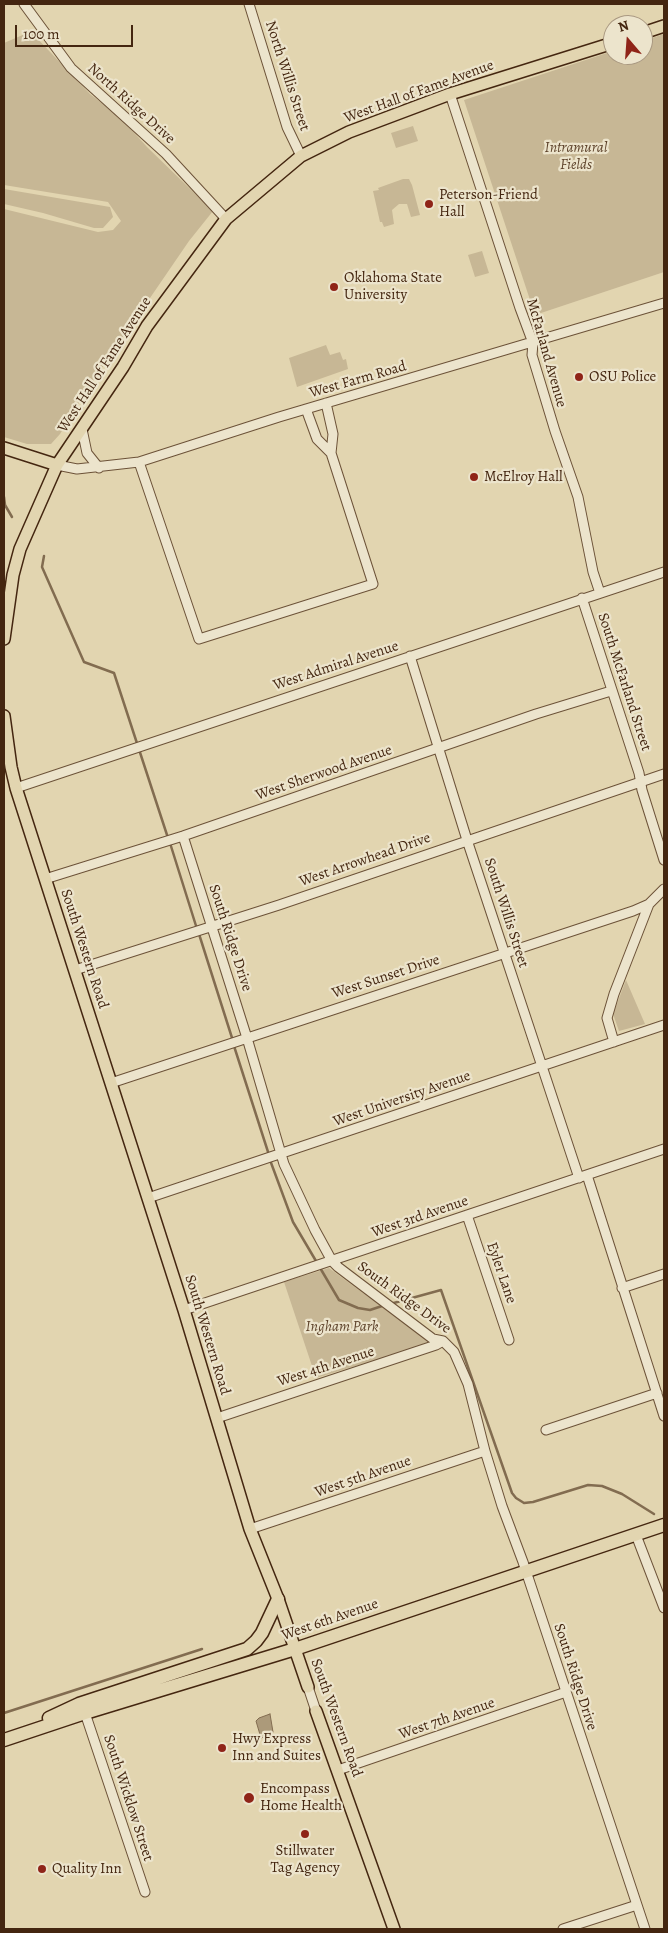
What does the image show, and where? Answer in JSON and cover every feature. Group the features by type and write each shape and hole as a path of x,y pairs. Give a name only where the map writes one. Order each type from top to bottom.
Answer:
{"highway":[{"name":"West 6th Avenue","path":"4,1740 85,1713 295,1649 664,1525"},
{"path":"4,1740 79,1704 247,1649 262,1633 278,1599"}],"main road":[{"name":"West Hall of Fame Avenue","path":"4,639 13,576 20,549 58,465 147,326 226,219 301,156 376,121 450,94 603,46"},
{"path":"4,448 58,465"},
{"name":"South Western Road","path":"4,716 5,745 16,788 184,1310 250,1529 278,1599 308,1688"},
{"name":"South Western Road","path":"316,1711 394,1929"}],"street":[{"name":"North Ridge Drive","path":"24,4 70,68 166,154 226,219"},
{"name":"North Willis Street","path":"249,4 287,127 301,156"},
{"name":"McFarland Avenue","path":"450,94 533,343 532,355 555,431 578,497 593,572 600,593"},
{"name":"West Farm Road","path":"58,465 77,468 99,468 139,462 306,409 664,303"},
{"path":"139,462 199,639 372,584 331,452 333,434 326,403"},
{"path":"306,409 317,439 331,452"},
{"path":"82,429 87,453 99,468"},
{"name":"West Admiral Avenue","path":"16,788 664,572"},
{"name":"South McFarland Street","path":"582,598 664,860"},
{"name":"South Willis Street","path":"410,656 467,840 542,1066 622,1288 664,1416"},
{"name":"West Sherwood Avenue","path":"45,879 178,838 536,714 612,691"},
{"name":"West Arrowhead Drive","path":"75,970 197,931 664,774"},
{"name":"South Ridge Drive","path":"178,838 212,926 247,1038 277,1155 311,1222 332,1261 383,1302 433,1339 443,1342 454,1352 468,1384 485,1451 502,1506 526,1572 645,1929"},
{"name":"West Sunset Drive","path":"111,1082 649,904 664,889"},
{"path":"614,1042 607,1018 614,994 649,904"},
{"name":"West University Avenue","path":"148,1198 664,1025"},
{"name":"West 3rd Avenue","path":"184,1310 664,1149"},
{"name":"Eyler Lane","path":"468,1215 509,1340"},
{"path":"622,1288 664,1274"},
{"name":"West 4th Avenue","path":"217,1418 436,1346 443,1342"},
{"path":"546,1430 657,1393"},
{"name":"West 5th Avenue","path":"250,1529 485,1451"},
{"path":"636,1534 664,1608"},
{"name":"South Western Road","path":"308,1688 316,1711"},
{"name":"West 7th Avenue","path":"338,1770 566,1692"},
{"name":"South Wicklow Street","path":"85,1713 145,1892"},
{"path":"563,1929 637,1905"}],"green space":[{"path":"25,34 33,34 90,94 121,118 147,147 213,211 189,241 87,390 60,434 51,444 27,444 4,437 4,209 98,232 113,230 121,221 108,202 4,185 4,43"},
{"name":"Intramural Fields","path":"664,34 664,272 535,315 464,100 603,54 603,65 653,65 653,38"},
{"path":"413,126 418,141 396,148 391,133"},
{"path":"403,179 409,179 412,185 420,215 411,217 407,204 399,204 392,210 394,224 384,227 382,222 380,222 373,191"},
{"path":"4,189 110,207 113,217 103,228 94,228 4,204"},
{"path":"482,251 489,273 475,277 468,255"},
{"path":"326,345 330,355 340,352 343,360 346,359 348,369 297,387 289,358"},
{"path":"626,980 645,1024 619,1031 613,1014"},
{"name":"Ingham Park","path":"329,1268 431,1343 316,1378 284,1282"}],"shaded area":[{"path":"270,1714 273,1732 271,1735 261,1738 256,1721"}],"waterway":[{"path":"4,497 5,505 12,517"},
{"path":"44,556 42,567 84,662 114,673 168,838"},
{"path":"170,843 197,929"},
{"path":"199,934 233,1041"},
{"path":"234,1046 269,1155"},
{"path":"270,1160 293,1222 339,1300 358,1308 370,1310 385,1305"},
{"path":"390,1304 441,1290 512,1493 516,1498 524,1503 533,1502 588,1485 602,1486 622,1494 654,1514"},
{"path":"4,1713 202,1649"}],"place":[{"name":"Peterson-Friend Hall","path":"429,204"},
{"name":"Oklahoma State University","path":"334,287"},
{"name":"OSU Police","path":"579,377"},
{"name":"McElroy Hall","path":"474,477"},
{"name":"Hwy Express Inn and Suites","path":"222,1748"},
{"name":"Encompass Home Health","path":"249,1798"},
{"name":"Stillwater Tag Agency","path":"305,1834"},
{"name":"Quality Inn","path":"42,1869"}]}
